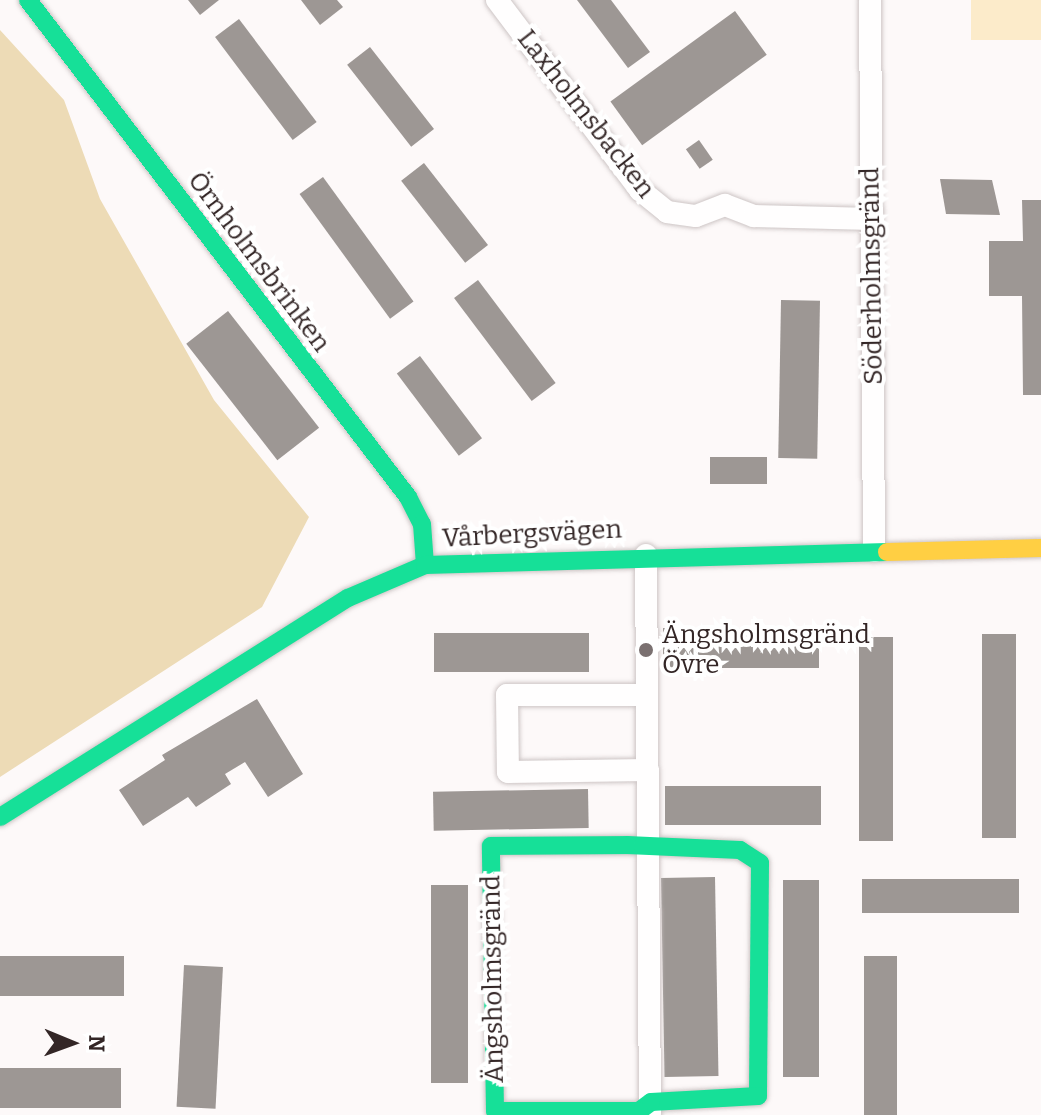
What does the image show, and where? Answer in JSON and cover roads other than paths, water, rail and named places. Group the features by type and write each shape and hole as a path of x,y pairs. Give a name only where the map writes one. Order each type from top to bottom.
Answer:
{"street":[{"name":"Örnholmsbrinken","path":"28,0 408,497 422,524 425,565"},
{"name":"Laxholmsbacken","path":"497,0 640,190 667,212 696,216 725,205 754,216 871,219"},
{"name":"Söderholmsgränd","path":"870,0 874,551"},
{"name":"Vårbergsvägen","path":"0,817 348,598 425,565 646,555 1041,548"},
{"path":"646,555 651,1109"},
{"path":"646,695 507,695 508,772 648,770"},
{"name":"Ängsholmsgränd","path":"491,846 649,849 740,850 760,863 762,1049 758,1096 639,1111 495,1111 491,846"}],"place":[{"name":"Ängsholmsgränd Övre","path":"646,650"}]}
